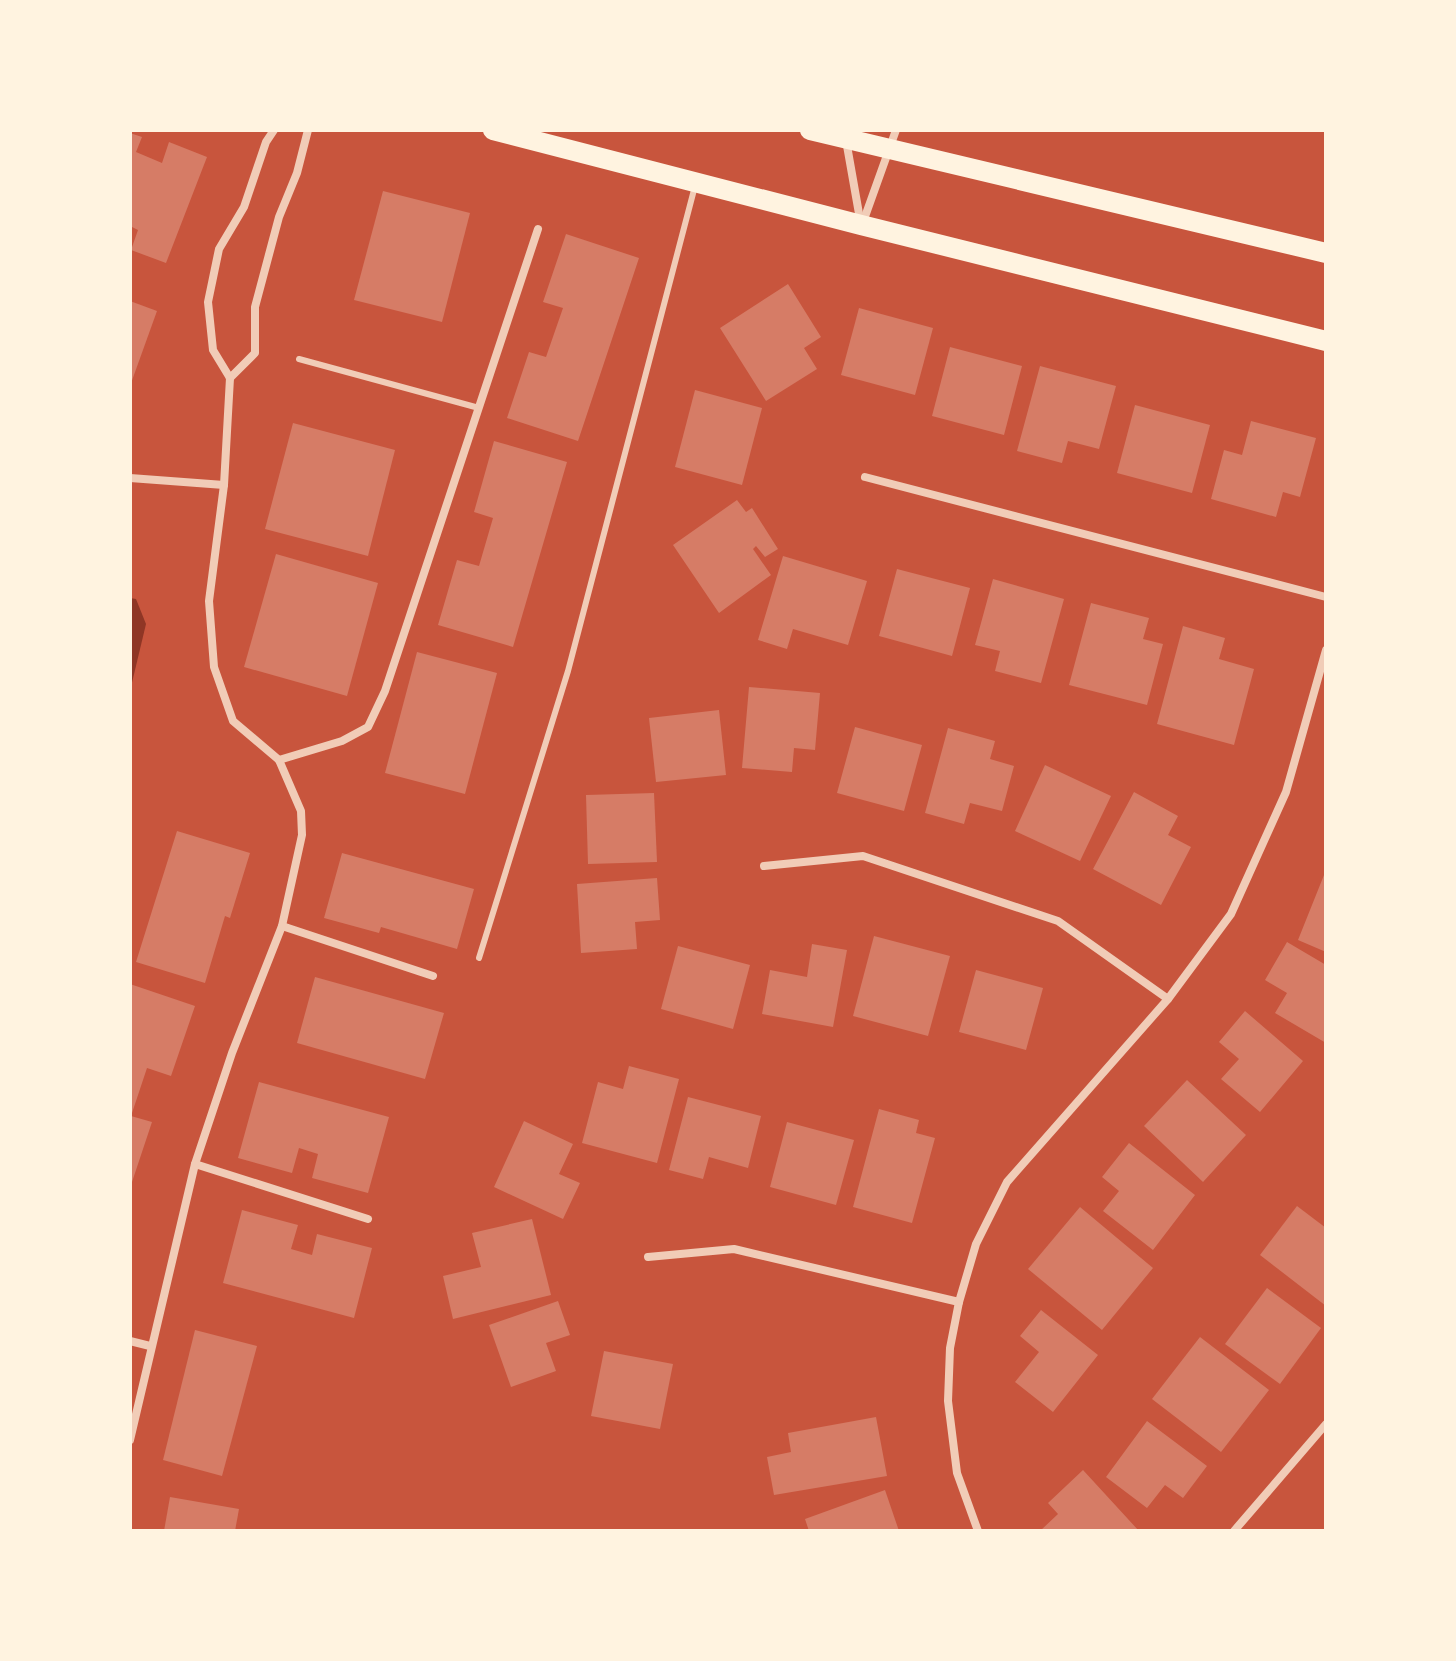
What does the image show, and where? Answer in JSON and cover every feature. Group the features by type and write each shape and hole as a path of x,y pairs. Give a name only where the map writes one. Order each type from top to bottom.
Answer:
{"main road":[{"path":"493,130 1326,341"},
{"path":"810,130 893,140 1326,253"}],"street":[{"path":"130,1440 195,1164 232,1053 282,926 302,835 301,811 279,760 233,721 214,667 209,601 224,485 230,378 213,350 208,302 219,249 244,207 266,142 274,130"},
{"path":"230,378 255,353 255,307 279,217 297,173 308,130"},
{"path":"847,134 861,225"},
{"path":"861,225 893,140"},
{"path":"279,760 342,741 368,727 385,691 538,229"},
{"path":"865,477 1326,597"},
{"path":"130,478 224,485"},
{"path":"978,1531 957,1473 948,1401 950,1348 959,1302 976,1244 1007,1182 1168,999 1231,914 1286,792 1326,650"},
{"path":"764,866 863,856 1058,921 1168,999"},
{"path":"282,926 433,976"},
{"path":"195,1164 368,1219"},
{"path":"648,1257 734,1249 959,1302"},
{"path":"130,1341 150,1346"},
{"path":"1234,1531 1326,1424"}],"lane":[{"path":"479,958 568,671 696,183"},
{"path":"299,359 479,408"}],"shaded area":[{"path":"130,598 136,599 146,624 130,691"}],"building":[{"path":"130,133 142,137 136,152 162,163 169,142 207,157 166,263 131,250 138,230 130,226"},
{"path":"383,191 470,213 442,322 354,300"},
{"path":"566,234 639,258 578,441 507,418 529,352 546,357 563,308 543,302"},
{"path":"788,284 821,337 804,348 817,369 766,401 720,328"},
{"path":"130,301 157,311 130,386"},
{"path":"859,308 933,328 915,395 841,375"},
{"path":"950,347 1022,366 1004,435 932,416"},
{"path":"1040,366 1116,386 1099,449 1068,441 1062,463 1017,451"},
{"path":"695,390 762,408 742,485 675,467"},
{"path":"1135,405 1210,425 1192,493 1117,473"},
{"path":"1251,421 1316,438 1300,497 1283,492 1276,517 1211,499 1224,450 1242,455"},
{"path":"293,423 395,450 368,556 265,529"},
{"path":"494,441 567,462 513,647 438,625 457,560 479,566 493,518 474,512"},
{"path":"737,500 746,512 752,508 778,549 765,557 756,546 753,549 771,575 719,613 673,545"},
{"path":"276,554 378,583 347,696 244,667"},
{"path":"783,556 867,581 848,645 793,629 787,649 758,640"},
{"path":"897,569 970,588 952,656 879,636"},
{"path":"993,579 1064,599 1041,683 995,671 1000,651 975,645"},
{"path":"1091,603 1149,618 1143,639 1163,644 1147,705 1069,685"},
{"path":"1183,626 1225,638 1219,659 1254,669 1234,745 1157,724"},
{"path":"417,652 497,673 465,794 385,773"},
{"path":"749,687 820,693 815,750 794,748 792,772 742,768"},
{"path":"719,710 726,775 656,782 649,718"},
{"path":"855,727 922,745 904,811 837,793"},
{"path":"948,728 995,741 990,759 1014,766 1002,811 970,803 964,824 925,813"},
{"path":"1045,765 1111,796 1080,861 1015,831"},
{"path":"1134,792 1178,816 1168,835 1191,847 1161,905 1093,869"},
{"path":"654,793 657,862 588,864 586,795"},
{"path":"177,831 250,853 230,918 225,916 205,983 136,962"},
{"path":"342,853 474,889 457,949 381,927 379,933 324,918"},
{"path":"1326,870 1326,952 1298,940"},
{"path":"657,878 660,920 635,922 637,949 581,953 577,884"},
{"path":"874,936 950,956 928,1036 853,1016"},
{"path":"1287,942 1326,965 1326,1043 1275,1013 1287,993 1265,980"},
{"path":"812,944 847,950 833,1027 762,1014 770,970 807,977"},
{"path":"678,946 750,965 733,1029 661,1009"},
{"path":"976,970 1043,988 1026,1050 959,1032"},
{"path":"315,977 444,1013 425,1079 297,1043"},
{"path":"130,984 195,1006 171,1076 147,1068 131,1116 152,1122 131,1185"},
{"path":"1245,1011 1303,1061 1260,1112 1221,1079 1239,1059 1219,1042"},
{"path":"629,1066 679,1079 657,1163 582,1143 598,1082 623,1089"},
{"path":"1187,1080 1246,1135 1203,1182 1144,1126"},
{"path":"259,1082 389,1117 368,1193 312,1178 318,1154 299,1148 292,1173 238,1158"},
{"path":"688,1097 761,1116 748,1168 709,1157 703,1179 669,1170"},
{"path":"879,1109 919,1120 916,1133 935,1138 912,1223 853,1207"},
{"path":"524,1121 573,1144 559,1174 580,1183 563,1219 494,1187"},
{"path":"787,1122 854,1140 836,1205 770,1187"},
{"path":"1129,1143 1195,1195 1153,1250 1103,1211 1119,1191 1102,1177"},
{"path":"1297,1206 1326,1228 1326,1306 1260,1255"},
{"path":"1080,1207 1153,1268 1102,1330 1028,1269"},
{"path":"242,1210 298,1225 291,1249 312,1255 317,1234 372,1248 354,1318 223,1283"},
{"path":"532,1219 551,1295 453,1319 443,1276 481,1267 472,1233"},
{"path":"1267,1288 1321,1328 1280,1384 1225,1344"},
{"path":"558,1301 570,1335 546,1343 556,1371 511,1387 489,1325"},
{"path":"1041,1310 1098,1355 1053,1412 1015,1382 1039,1352 1020,1336"},
{"path":"195,1330 257,1346 222,1476 163,1460"},
{"path":"1200,1337 1269,1390 1221,1452 1152,1399"},
{"path":"604,1351 673,1364 660,1429 591,1416"},
{"path":"876,1417 887,1476 774,1495 767,1457 791,1452 788,1433"},
{"path":"1147,1421 1207,1466 1183,1498 1165,1485 1147,1508 1106,1477"},
{"path":"1083,1470 1139,1531 1040,1531 1058,1514 1048,1503"},
{"path":"885,1490 899,1531 809,1531 805,1519"},
{"path":"170,1497 239,1509 235,1531 164,1531"}]}
